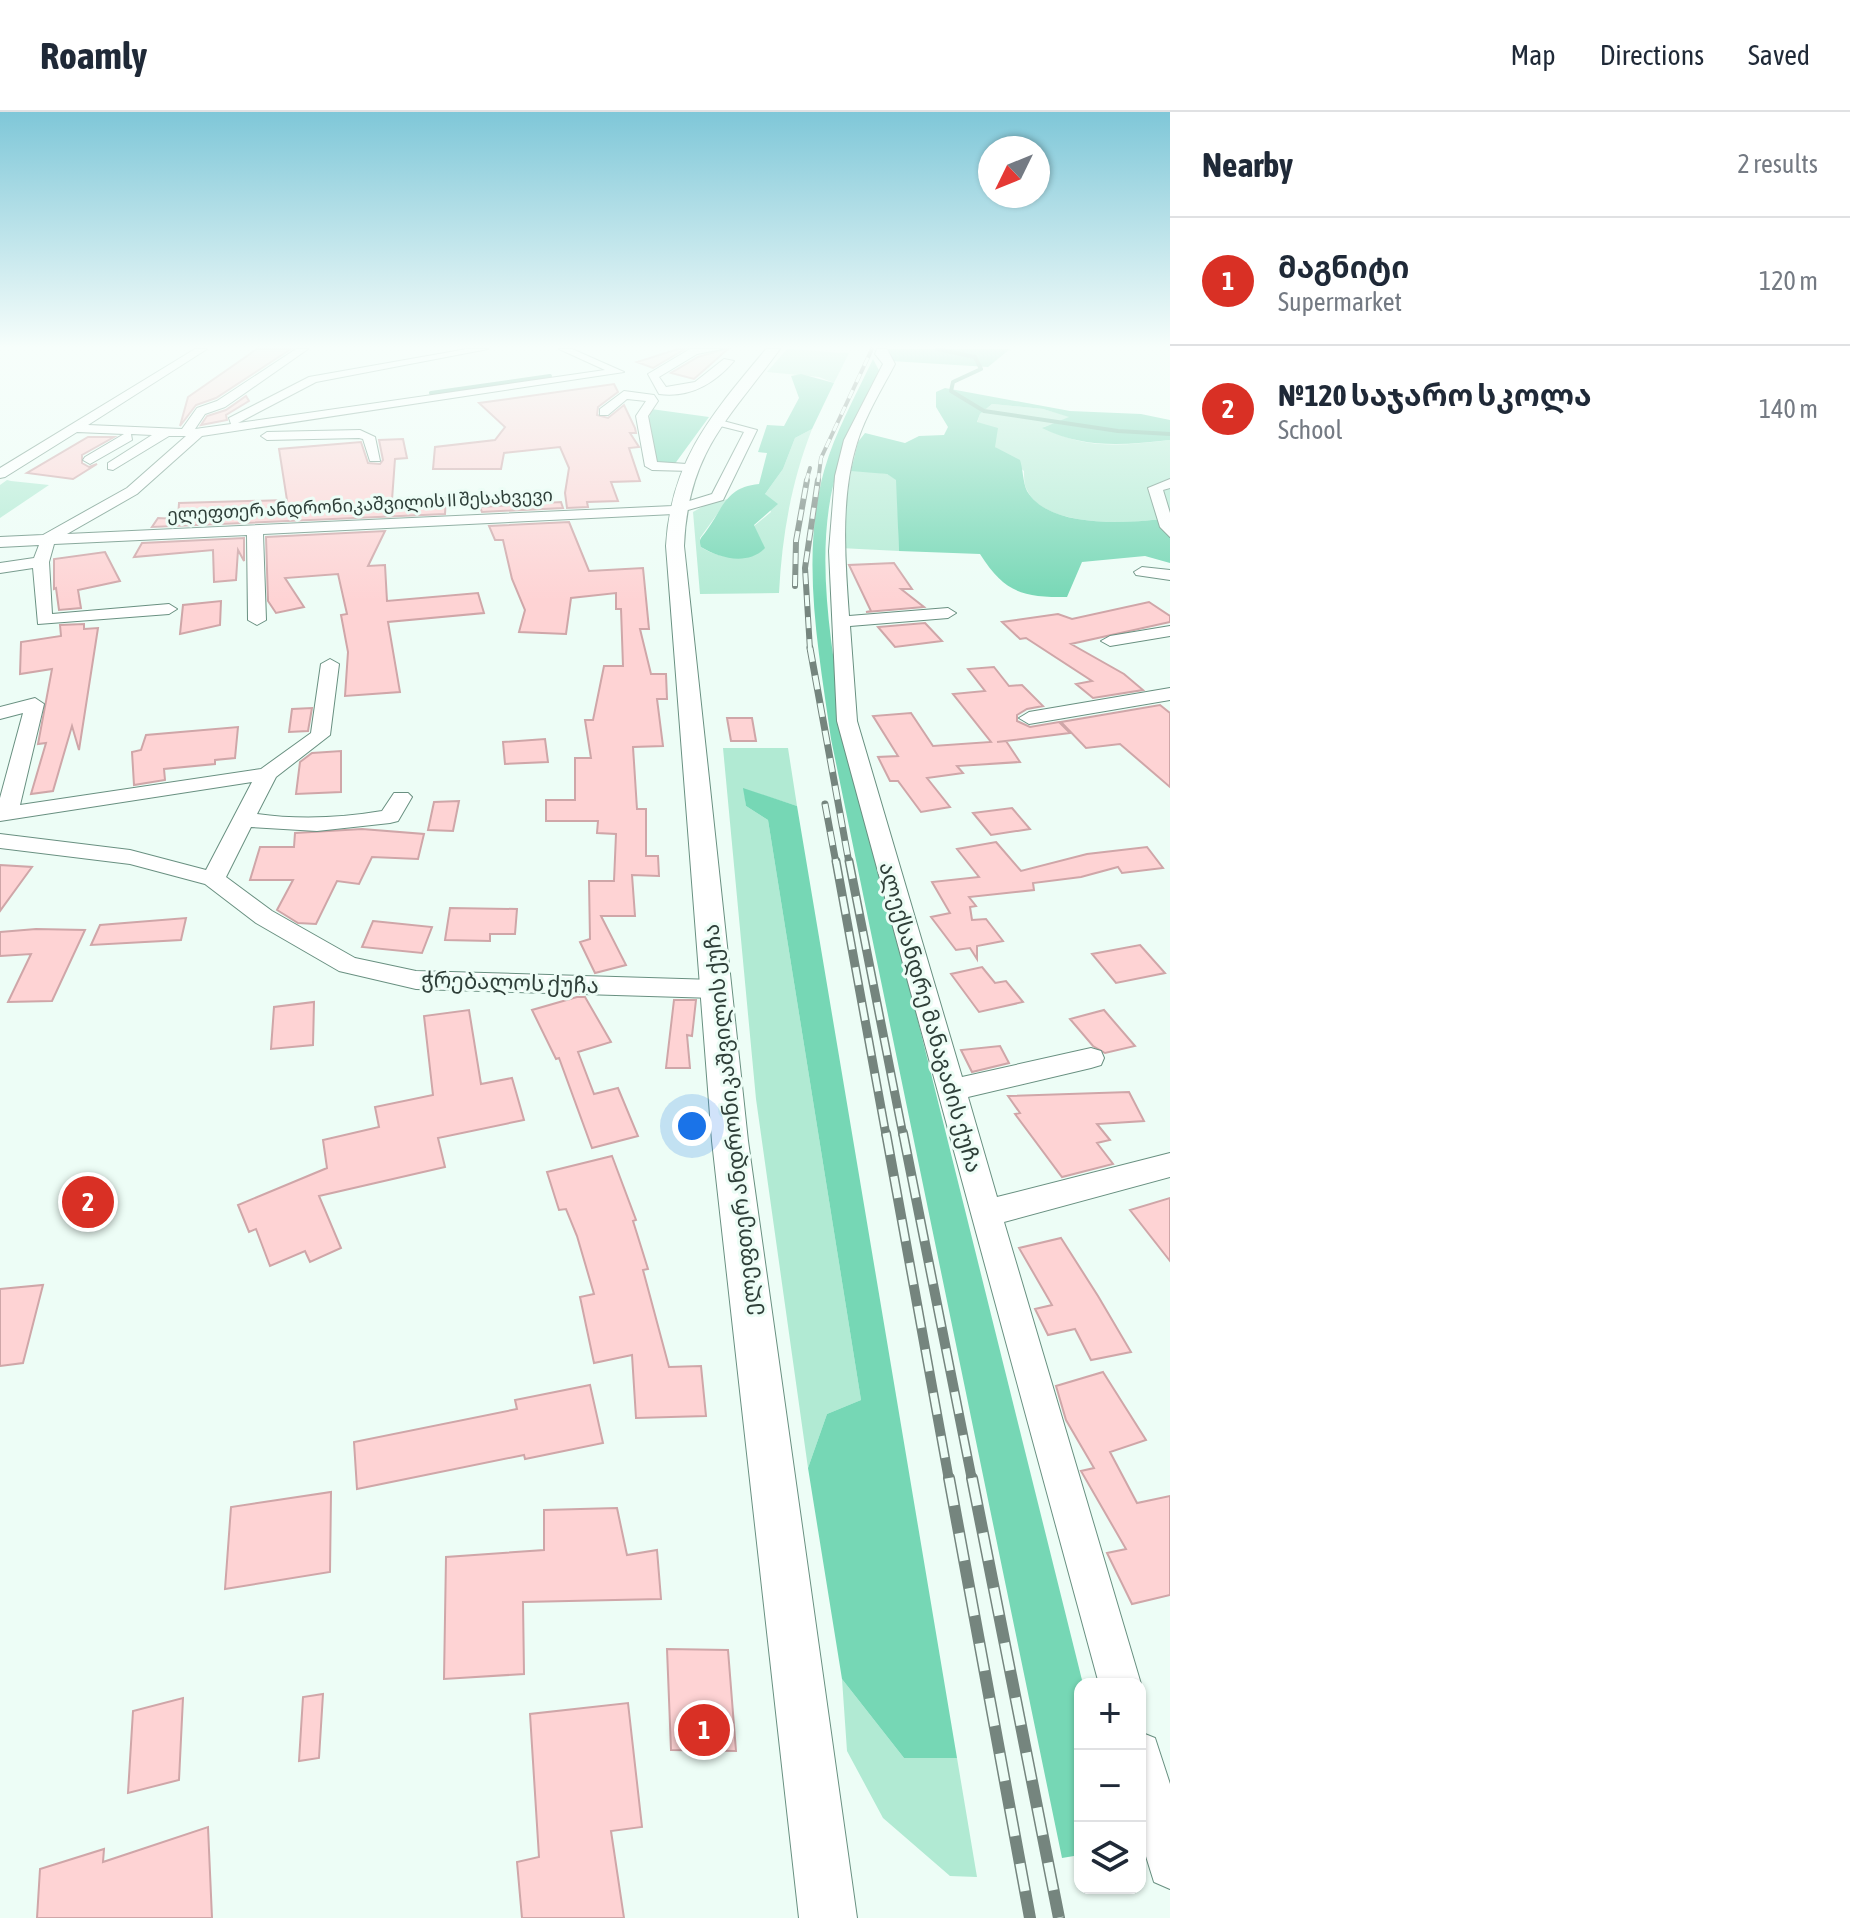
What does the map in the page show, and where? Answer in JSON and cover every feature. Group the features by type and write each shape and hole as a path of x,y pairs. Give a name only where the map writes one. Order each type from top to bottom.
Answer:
{"main road":[{"name":"ელეფთერ ანდრონიკაშვილის ქუჩა","path":"708,433 687,468 674,510 678,594 730,1141 828,1918"}],"street":[{"path":"0,474 64,433"},
{"path":"90,460 132,433"},
{"path":"113,466 164,433"},
{"path":"183,433 360,434 369,437 375,458"},
{"path":"192,434 196,433"},
{"path":"645,433 652,466 687,468"},
{"name":"ელეფთერ ანდრონიკაშვილის II შესახვევი","path":"0,542 674,510 718,497 749,433"},
{"name":"ალექსანდრე მანაგაძის ქუჩა","path":"854,433 842,476 837,551 847,721 1118,1678"},
{"name":"ელეფთერ ანდრონიკაშვილის II შესახვევი","path":"48,539 132,491 192,434"},
{"path":"1170,483 1155,488 1161,501 1164,523 1170,532"},
{"path":"255,531 257,620"},
{"path":"48,539 41,562 44,620 169,609"},
{"path":"0,568 41,562"},
{"path":"1142,572 1170,575"},
{"path":"841,622 948,613"},
{"path":"1110,641 1170,631"},
{"path":"213,879 267,774 320,735 330,664"},
{"path":"1029,718 1170,694"},
{"path":"0,713 35,704 4,813 267,774"},
{"path":"244,819 291,827 348,824 390,816 401,797"},
{"name":"ჭრებალოს ქუჩა","path":"0,841 130,857 213,879 264,917 348,965 416,980 715,989"},
{"path":"952,1090 1091,1058"},
{"path":"987,1213 1170,1165"},
{"path":"1146,1776 1170,1866"}],"green space":[{"path":"648,433 697,433 674,465 654,463"},
{"path":"764,433 804,433 795,438 783,469 765,494 778,504 754,525 765,548 750,557 733,558 701,547 701,538 732,494 759,484 767,453 758,452"},
{"path":"811,433 789,510 779,593 700,594 693,512 709,503 728,499 700,538 701,547 710,552 732,556 764,548 754,526 771,512 765,494 783,469 795,438"},
{"path":"838,433 852,433 832,489 825,554 829,620 842,716 1082,1678 1074,1678 1074,1856 1062,1858 831,739 817,639 813,571 813,537 824,471"},
{"path":"865,433 905,443 919,436 997,433 995,447 1020,460 1027,491 1038,504 1054,512 1093,521 1170,518 1170,563 1145,556 1082,562 1067,597 1051,597 1026,594 1007,585 980,554 899,551 896,480 887,474 851,471 858,442"},
{"path":"985,433 1056,433 1075,440 1106,444 1170,440 1170,518 1092,521 1052,512 1037,503 1026,488 1024,471 995,447"},
{"path":"1054,433 1170,433 1170,440 1105,444"},
{"path":"851,471 887,474 897,480 899,551 840,548"},
{"path":"7,480 49,485 0,518 0,485"},
{"path":"723,748 788,748 797,806 744,789 746,806 768,820 861,1400 827,1414 808,1468 756,1099"},
{"path":"743,788 797,806 957,1758 904,1758 842,1679 808,1468 827,1414 861,1400 768,820 746,806"},
{"path":"842,1679 904,1758 957,1758 977,1877 950,1876 883,1818 847,1751"}],"building":[{"path":"500,433 630,433 639,447 629,448 640,481 611,482 618,501 587,502 588,507 567,508 565,493 569,468 560,447 504,453 501,469 433,469 435,447 495,440"},
{"path":"88,437 114,437 82,455 82,463 89,467 97,464 73,479 27,473"},
{"path":"403,439 407,458 395,459 392,500 446,498 445,514 152,527 158,518 178,519 179,503 287,500 279,449 361,442 368,463 380,464 383,460 379,440"},
{"path":"561,502 563,508 482,512 480,507"},
{"path":"569,522 589,571 643,568 649,629 640,629 651,674 666,674 667,699 657,699 663,746 633,747 637,809 646,809 646,856 658,856 659,876 632,875 635,916 601,916 626,965 595,973 580,942 590,939 589,881 614,881 616,834 597,833 598,821 546,821 546,800 575,800 575,758 591,758 585,720 593,720 604,666 623,666 621,609 616,609 616,593 571,598 566,634 519,632 525,610 512,579 503,540 495,540 489,526"},
{"path":"385,531 368,566 385,565 387,601 478,593 484,613 388,622 400,692 345,696 348,652 341,615 347,614 338,574 285,578 304,607 276,613 268,601 266,537"},
{"path":"244,538 244,561 238,550 236,580 214,582 213,550 134,557 142,543"},
{"path":"105,552 120,581 78,590 81,608 59,610 54,589 54,559"},
{"path":"894,563 912,589 901,589 924,607 866,612 871,611 849,565"},
{"path":"221,601 220,625 180,634 183,605"},
{"path":"1149,602 1170,616 1170,622 1071,644 1124,674 1143,690 1093,698 1076,684 1092,681 1026,638 1020,639 1002,622 1058,614 1072,619"},
{"path":"925,623 942,641 895,647 878,627"},
{"path":"84,624 84,629 98,628 79,750 72,726 53,791 31,794 46,743 38,744 52,669 20,674 21,642 61,636 60,625"},
{"path":"994,667 1009,686 1022,685 1043,706 1027,709 1017,715 1017,721 1030,727 1059,722 1070,733 997,742 1006,741 1020,762 957,766 963,773 927,778 950,807 921,812 898,781 890,781 878,757 898,756 873,716 911,713 933,746 991,742 953,694 985,691 968,669"},
{"path":"1160,705 1170,713 1170,787 1120,744 1086,748 1061,722"},
{"path":"312,708 308,731 289,732 292,709"},
{"path":"727,718 752,718 756,741 731,741"},
{"path":"238,727 235,758 215,760 215,764 164,769 165,780 134,785 132,752 141,750 146,735"},
{"path":"545,739 548,762 505,764 503,742"},
{"path":"341,751 341,792 296,794 300,762 312,753"},
{"path":"459,801 453,831 428,830 434,802"},
{"path":"1012,808 1030,829 991,835 973,813"},
{"path":"362,829 424,834 418,859 372,857 359,884 337,881 316,924 298,923 277,910 293,880 250,880 260,847 294,847 295,833"},
{"path":"996,842 1021,871 1087,854 1147,847 1163,868 1122,873 1118,867 1081,877 1033,883 1034,890 969,897 976,906 970,907 972,920 986,919 1003,941 977,946 977,959 970,948 956,950 931,917 950,913 932,882 979,877 957,849"},
{"path":"0,865 32,867 0,911"},
{"path":"450,908 517,909 515,934 490,934 490,941 445,940"},
{"path":"186,918 181,940 91,945 100,925"},
{"path":"373,921 432,927 422,953 362,947"},
{"path":"85,930 52,1001 8,1002 31,954 0,956 0,932"},
{"path":"1140,945 1165,973 1116,983 1092,954"},
{"path":"982,967 995,983 1006,981 1023,1002 979,1012 951,974"},
{"path":"585,997 611,1042 578,1052 594,1094 618,1088 638,1136 592,1148 559,1058 556,1059 532,1010"},
{"path":"674,1000 696,1000 692,1036 687,1035 690,1068 666,1068"},
{"path":"314,1002 313,1045 271,1049 274,1007"},
{"path":"469,1010 481,1084 512,1078 524,1120 438,1138 445,1167 319,1196 341,1248 310,1262 305,1251 270,1266 256,1229 249,1232 238,1205 327,1168 323,1140 379,1127 375,1107 433,1095 424,1016"},
{"path":"1104,1010 1135,1046 1105,1053 1093,1046 1070,1019"},
{"path":"1000,1046 1009,1063 972,1072 961,1050"},
{"path":"1129,1092 1144,1121 1097,1124 1110,1140 1097,1143 1113,1164 1062,1177 1015,1114 1020,1113 1008,1096"},
{"path":"612,1156 636,1220 633,1221 648,1269 643,1270 669,1367 701,1366 706,1416 636,1418 632,1355 594,1363 580,1297 594,1294 577,1236 566,1209 559,1210 547,1172"},
{"path":"1170,1198 1170,1261 1130,1210"},
{"path":"1061,1238 1131,1352 1091,1360 1075,1329 1048,1335 1035,1309 1052,1305 1019,1248"},
{"path":"43,1285 23,1363 0,1366 0,1289"},
{"path":"1103,1372 1146,1440 1110,1452 1137,1503 1170,1496 1170,1595 1132,1604 1107,1553 1126,1549 1081,1471 1094,1468 1066,1420 1056,1386"},
{"path":"590,1385 603,1443 525,1459 524,1455 357,1489 354,1442 517,1409 515,1400"},
{"path":"331,1492 330,1572 225,1589 231,1507"},
{"path":"617,1508 627,1555 657,1550 661,1599 523,1602 524,1674 444,1679 446,1557 544,1550 544,1510"},
{"path":"667,1649 728,1650 736,1751 671,1750"},
{"path":"323,1694 319,1758 299,1761 303,1697"},
{"path":"183,1698 179,1780 128,1793 133,1711"},
{"path":"628,1703 642,1827 611,1831 624,1918 522,1918 517,1862 539,1857 530,1714"},
{"path":"208,1827 212,1918 37,1918 40,1869 104,1849 103,1862"}],"waterway":[{"path":"1158,433 1170,434"}],"railway":[{"path":"818,482 821,458 833,433"},
{"path":"806,482 810,468"},
{"path":"795,586 796,541 807,480"},
{"path":"810,650 805,568 818,480"},
{"path":"810,648 849,863"},
{"path":"825,804 836,863"},
{"path":"836,861 886,1135"},
{"path":"849,861 903,1135"},
{"path":"886,1133 949,1480"},
{"path":"903,1133 972,1480"},
{"path":"949,1478 1030,1918"},
{"path":"972,1478 1059,1918"}],"place":[{"name":"№120 საჯარო სკოლა","path":"88,1202"},
{"name":"მაგნიტი","path":"704,1730"}]}
